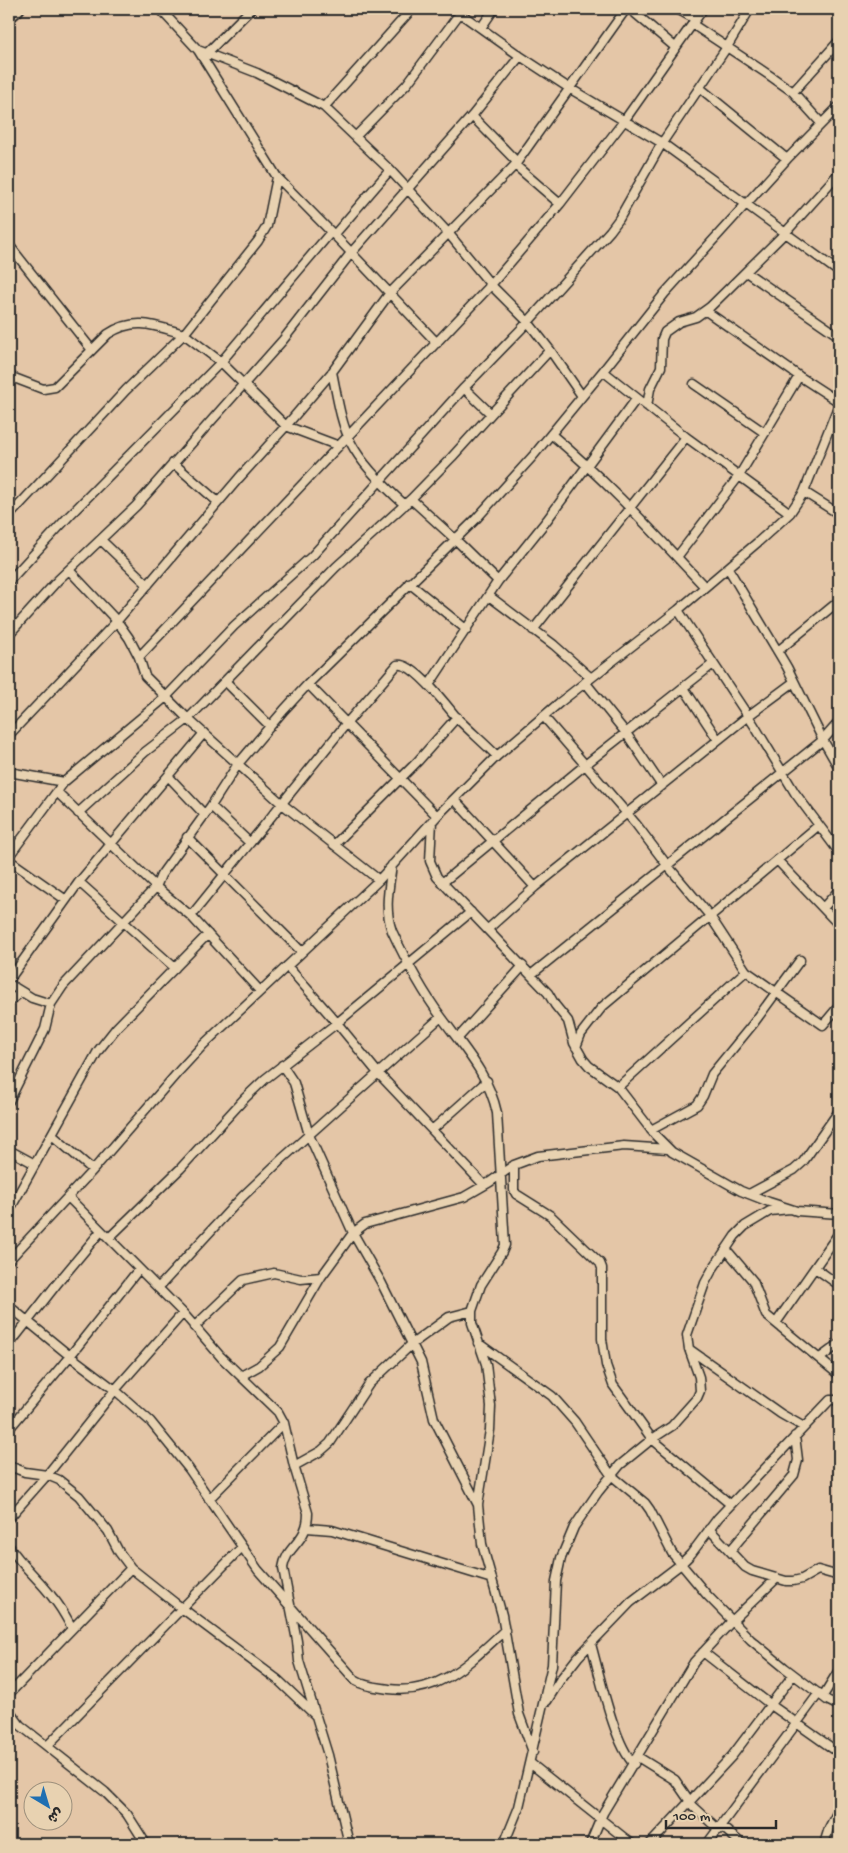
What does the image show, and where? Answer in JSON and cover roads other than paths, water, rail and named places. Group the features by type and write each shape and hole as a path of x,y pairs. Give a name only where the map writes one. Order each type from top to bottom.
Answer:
{"street":[{"path":"9,17 18,9"},
{"path":"160,9 198,50 276,177 333,233 437,343"},
{"path":"207,53 251,9"},
{"path":"324,107 412,9"},
{"path":"481,28 494,9"},
{"path":"9,734 117,621 218,502 286,426 332,372 389,294 516,164 626,9"},
{"path":"630,9 675,47"},
{"path":"677,9 727,47 793,92 821,123"},
{"path":"139,657 492,285 560,204 624,120 703,9"},
{"path":"66,900 9,858 64,782 166,697 234,626 312,556 464,388 528,322 619,219 662,143 727,47 750,9"},
{"path":"356,136 408,84 457,11 569,88 662,143 838,270"},
{"path":"793,92 839,41"},
{"path":"198,50 257,73 324,107 390,170 449,234 492,285 528,322 582,396"},
{"path":"9,634 69,570 136,506 243,385 282,340 351,253 472,116 520,56"},
{"path":"700,88 787,159"},
{"path":"9,1101 45,1029 51,1004 63,986 156,887 161,875 211,806 238,764 308,684 409,583 456,540 533,456 665,292 787,159 839,106"},
{"path":"472,116 516,164 560,204"},
{"path":"9,581 70,515 221,362 390,170"},
{"path":"647,406 650,389 661,367 662,340 665,332 680,322 696,317 706,311 785,233 839,173"},
{"path":"9,516 126,390 184,334 258,241 267,226 276,177"},
{"path":"9,245 92,350"},
{"path":"746,272 839,336"},
{"path":"9,1260 93,1170 179,1071 286,966 379,880 454,799 497,756 588,680 678,610 790,513 804,492 839,403 706,311"},
{"path":"9,376 44,388 54,388 108,334 118,327 128,324 149,324 184,334 221,362 286,426 339,446"},
{"path":"78,812 145,752 188,719 336,567 408,502 550,350"},
{"path":"603,371 686,437 790,513"},
{"path":"332,372 348,436 358,454 380,481 456,540 498,581"},
{"path":"677,557 739,476 799,376"},
{"path":"694,384 765,433"},
{"path":"464,388 490,414"},
{"path":"429,685 498,581 588,465 637,398"},
{"path":"551,434 588,465 705,587"},
{"path":"533,630 686,437"},
{"path":"173,464 218,502"},
{"path":"804,492 839,514"},
{"path":"101,540 148,585"},
{"path":"728,568 778,652 839,768"},
{"path":"69,570 117,621 139,657 145,676 188,719 281,803 379,880"},
{"path":"409,583 467,630"},
{"path":"489,596 554,645 588,680 662,786"},
{"path":"778,652 839,601"},
{"path":"678,610 748,716 795,793 839,852"},
{"path":"442,883 585,765 714,664"},
{"path":"191,916 281,803 397,665 406,666 429,685 457,717 497,756"},
{"path":"226,681 270,726"},
{"path":"488,929 535,887 748,716 794,682"},
{"path":"308,684 435,819 430,861 432,870 442,883 532,974 548,993 568,1021 576,1047 586,1063 618,1087 668,1149 749,1194 790,1209"},
{"path":"684,688 718,740"},
{"path":"334,845 457,717"},
{"path":"544,717 627,814 710,916 746,971 823,1025 839,1006"},
{"path":"532,974 823,740 839,722"},
{"path":"51,1004 32,998 9,982 79,882 204,733"},
{"path":"9,772 64,782"},
{"path":"168,777 204,814"},
{"path":"57,792 156,887 191,916 260,991"},
{"path":"454,799 535,887"},
{"path":"211,806 250,843"},
{"path":"576,1047 581,1034 602,1007 819,826"},
{"path":"187,837 302,952"},
{"path":"777,860 839,925"},
{"path":"392,865 387,904 389,922 423,990 441,1017 471,1055 486,1081 492,1092 497,1113 506,1236 505,1245 481,1285 472,1311 472,1323 488,1372 492,1420 478,1505 482,1544 505,1630 519,1714 533,1752"},
{"path":"79,882 176,968"},
{"path":"823,908 839,890"},
{"path":"109,1238 180,1168 245,1098 282,1065 337,1023 471,912"},
{"path":"9,1211 106,1039 208,934"},
{"path":"651,1130 697,1105 712,1074 800,960"},
{"path":"286,966 337,1023 378,1073 484,1185"},
{"path":"458,1038 523,966"},
{"path":"618,1087 746,971"},
{"path":"9,1002 21,992"},
{"path":"158,1288 242,1197 441,1017"},
{"path":"282,1065 294,1083 309,1135 353,1233 382,1282 412,1344 424,1371 434,1419 478,1505"},
{"path":"432,1130 486,1081"},
{"path":"749,1194 794,1170 803,1162 839,1111"},
{"path":"52,1135 93,1170"},
{"path":"241,1376 259,1366 280,1347 321,1276 353,1233 372,1221 464,1196 514,1165 538,1156 624,1146 668,1149"},
{"path":"9,1150 35,1164"},
{"path":"514,1165 514,1190 516,1194 551,1216 600,1263 602,1268 602,1339 609,1377 613,1385 652,1439 730,1504"},
{"path":"68,1197 183,1313 216,1352 278,1412 284,1423 308,1513 306,1528 302,1538 284,1561 283,1568 300,1661 328,1754 349,1844"},
{"path":"504,1844 519,1807 543,1707 552,1666 556,1581 561,1558 574,1527 611,1475 635,1452 672,1426 697,1398 700,1391 699,1377 688,1349 687,1335 705,1283 726,1249 745,1226 770,1211 790,1209 839,1214"},
{"path":"9,1345 101,1231"},
{"path":"776,1323 839,1232"},
{"path":"726,1249 753,1281 757,1288 763,1311 839,1375"},
{"path":"815,1268 839,1285"},
{"path":"9,1429 139,1269"},
{"path":"194,1327 243,1280 274,1274 301,1279 321,1276"},
{"path":"9,1306 115,1390 154,1425 189,1469 258,1570 356,1681 365,1686 402,1690 424,1687 452,1676 464,1668 505,1630"},
{"path":"294,1466 330,1443 369,1384 412,1344 449,1316 472,1311"},
{"path":"9,1518 47,1475 115,1390 183,1313"},
{"path":"478,1344 560,1403 611,1475 637,1496 650,1510 665,1542 707,1596 752,1640 793,1675 839,1706"},
{"path":"820,1358 839,1344"},
{"path":"688,1349 781,1414 804,1427"},
{"path":"543,1707 560,1680 631,1602 681,1564 730,1504 795,1436 830,1400 839,1400"},
{"path":"209,1499 284,1423"},
{"path":"730,1551 794,1475 798,1460 795,1436"},
{"path":"9,1466 25,1472 47,1475 59,1480 79,1496 108,1532 131,1568 278,1680 317,1716"},
{"path":"306,1528 332,1530 492,1579"},
{"path":"709,1529 744,1567 761,1574 793,1581 802,1579 818,1570 839,1576"},
{"path":"9,1546 18,1559 52,1596 72,1628"},
{"path":"47,1746 242,1547"},
{"path":"9,1694 131,1568"},
{"path":"590,1844 600,1819 694,1662 776,1578"},
{"path":"591,1644 622,1749 634,1764"},
{"path":"702,1652 797,1724 839,1753"},
{"path":"707,1844 839,1670"},
{"path":"650,1844 732,1756 793,1675"},
{"path":"9,1710 20,1725 105,1792 127,1814 146,1844"},
{"path":"638,1757 675,1780 690,1802 742,1844"},
{"path":"530,1762 632,1844"},
{"path":"824,1844 829,1828 839,1811"}]}
